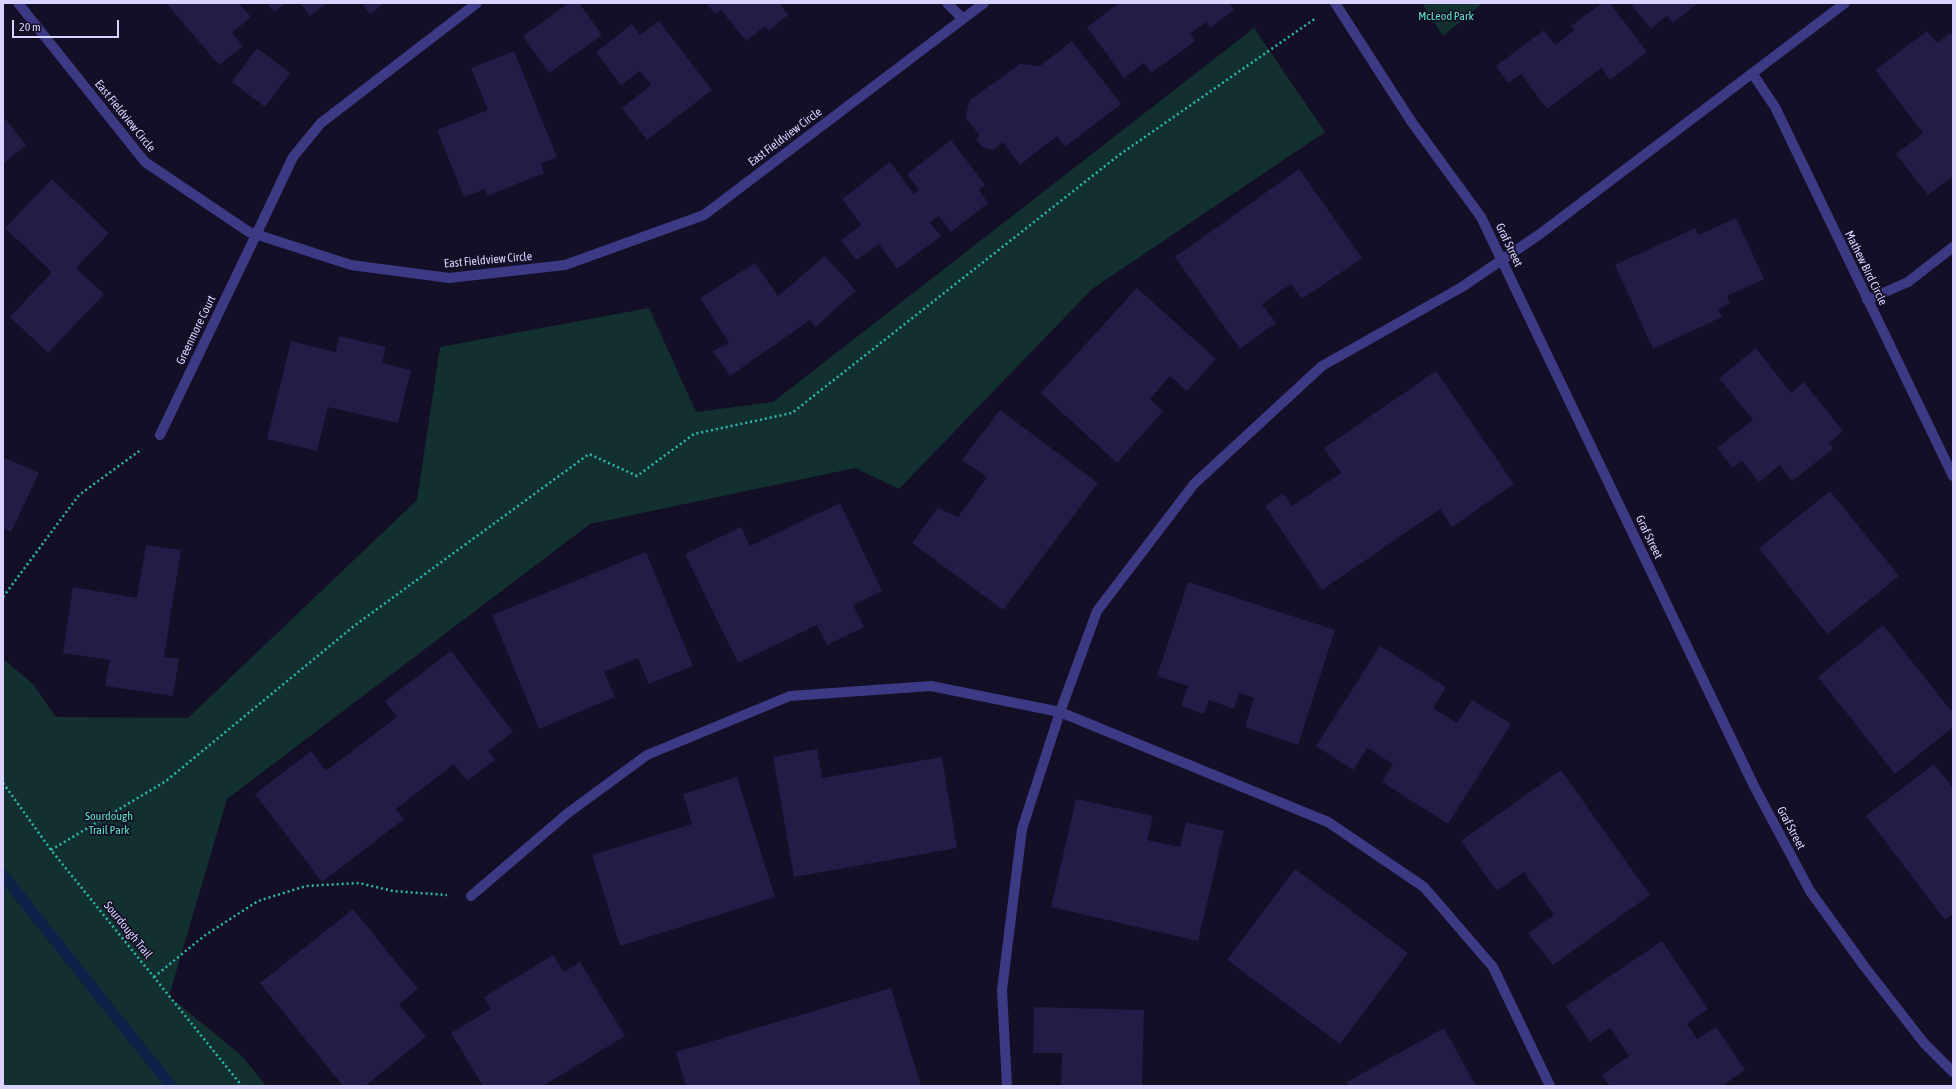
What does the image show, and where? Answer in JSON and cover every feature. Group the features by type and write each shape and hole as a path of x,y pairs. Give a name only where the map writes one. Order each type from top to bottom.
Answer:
{"street":[{"name":"East Fieldview Circle","path":"18,3 145,162 249,232 351,265 449,278 565,265 704,215 984,3"},
{"name":"Greenmore Court","path":"160,436 293,157 321,123 477,3"},
{"path":"947,3 962,19"},
{"path":"1007,1086 1002,990 1022,829 1060,712 1097,611 1194,484 1322,366 1462,287 1502,260 1546,229 1845,3"},
{"name":"Graf Street","path":"1336,4 1411,121 1481,217 1750,779 1810,891 1864,966 1924,1042 1953,1072"},
{"name":"Mathew Bird Circle","path":"1752,73 1775,107 1953,476"},
{"path":"1867,300 1908,282 1953,248"},
{"path":"471,896 568,813 648,755 790,696 931,686 1060,712 1328,822 1424,887 1493,967 1550,1086"}],"path":[{"path":"51,850 166,781 354,626 589,454 637,476 694,434 792,413 1119,155 1336,4"},
{"path":"3,597 78,495 160,436"},
{"name":"Sourdough Trail","path":"3,783 51,850 242,1086"},
{"path":"154,977 204,936 258,901 306,886 359,883 393,891 471,896"}],"green space":[{"name":"McLeod Park","path":"1422,3 1483,3 1443,36"},
{"name":"Sourdough Trail Park","path":"1254,28 1325,132 1092,289 899,489 855,468 590,524 227,799 169,996 242,1056 266,1086 3,1086 3,659 33,684 56,717 188,718 417,500 440,347 649,308 696,412 773,402"}],"building":[{"path":"166,3 239,3 251,17 232,33 243,46 219,65"},
{"path":"267,3 286,3 274,12"},
{"path":"300,3 327,3 310,16"},
{"path":"362,3 384,3 370,14"},
{"path":"569,3 579,3 602,35 549,73 523,36"},
{"path":"706,3 784,3 781,5 788,15 769,31 765,26 746,41 721,10 715,14"},
{"path":"1119,3 1229,3 1234,10 1210,28 1206,22 1190,34 1195,41 1151,73 1144,63 1124,78 1087,27"},
{"path":"1602,3 1610,3 1647,52 1610,80 1601,68 1547,109 1521,74 1508,83 1496,66 1544,30 1555,45 1575,30 1571,26"},
{"path":"1630,3 1698,3 1673,23 1667,16 1651,29"},
{"path":"659,21 712,90 647,140 622,108 651,85 640,71 621,85 596,52 632,24 640,35"},
{"path":"1927,31 1937,43 1950,33 1953,36 1953,176 1928,195 1896,154 1923,133 1875,70"},
{"path":"1072,41 1121,104 1065,147 1057,136 1020,165 1003,142 993,150 982,147 977,140 979,134 965,118 970,100 1020,64 1040,66"},
{"path":"257,48 290,73 265,107 232,82"},
{"path":"514,51 557,157 541,164 544,173 487,196 485,189 464,197 437,130 488,110 471,68"},
{"path":"3,116 26,145 3,164"},
{"path":"951,140 985,185 979,190 988,203 951,232 939,216 930,223 941,236 897,269 879,244 856,260 841,240 861,225 842,199 890,162 914,194 919,190 907,174"},
{"path":"1299,169 1362,258 1302,299 1291,284 1262,304 1276,323 1240,349 1175,257"},
{"path":"52,179 109,233 76,268 104,294 48,353 10,317 52,272 5,228"},
{"path":"1736,218 1764,279 1727,296 1730,303 1718,309 1722,317 1653,349 1615,265 1695,228 1699,235"},
{"path":"825,256 856,291 815,327 810,320 730,376 713,351 729,343 700,298 755,263 778,296"},
{"path":"1137,288 1216,359 1187,391 1170,376 1150,399 1163,411 1117,463 1041,393"},
{"path":"339,336 386,347 382,363 411,370 398,423 328,407 317,451 267,439 291,341 336,352"},
{"path":"1756,348 1791,393 1804,382 1843,431 1829,443 1834,448 1792,481 1780,465 1759,482 1742,461 1733,468 1717,448 1753,420 1719,378"},
{"path":"1436,371 1514,484 1452,527 1440,509 1322,590 1265,506 1283,493 1292,506 1341,473 1324,448"},
{"path":"1000,410 1098,483 1003,610 912,543 938,508 958,517 987,477 962,460"},
{"path":"3,457 39,473 11,532 3,528"},
{"path":"1830,491 1899,576 1827,634 1759,548"},
{"path":"840,503 882,591 853,605 864,627 827,645 817,625 738,663 685,554 741,527 750,546"},
{"path":"146,545 181,550 164,657 179,659 173,696 105,686 110,660 63,653 73,587 137,598"},
{"path":"646,552 693,666 649,684 638,658 604,672 615,697 539,729 492,615"},
{"path":"1188,582 1335,630 1298,745 1245,727 1254,698 1239,693 1234,709 1209,700 1204,714 1181,706 1188,686 1157,676"},
{"path":"1883,625 1953,713 1953,727 1895,774 1818,677"},
{"path":"1380,646 1446,687 1433,708 1457,723 1472,700 1511,724 1448,824 1382,782 1393,764 1367,748 1353,770 1316,746"},
{"path":"451,651 513,732 488,751 495,760 467,781 454,764 396,809 404,819 322,882 255,794 311,751 326,771 397,717 385,701"},
{"path":"817,749 822,778 942,757 957,848 794,877 773,757"},
{"path":"1934,764 1953,788 1953,914 1945,920 1866,816"},
{"path":"1561,770 1650,895 1553,965 1528,933 1554,915 1524,872 1497,891 1461,841"},
{"path":"737,777 775,897 620,946 592,855 692,824 683,794"},
{"path":"1076,799 1153,816 1147,840 1180,847 1186,822 1224,831 1198,941 1051,907"},
{"path":"1295,869 1408,953 1340,1044 1227,960"},
{"path":"353,909 418,989 399,1004 426,1037 365,1086 343,1086 260,983"},
{"path":"1662,941 1708,1009 1687,1024 1697,1039 1716,1027 1745,1070 1722,1086 1610,1086 1602,1075 1629,1056 1610,1028 1590,1042 1566,1006"},
{"path":"553,955 564,972 580,962 625,1036 543,1086 483,1086 451,1033 491,1009 484,997"},
{"path":"891,988 921,1086 686,1086 676,1052"},
{"path":"1034,1007 1144,1010 1142,1086 1061,1086 1062,1053 1033,1053"},
{"path":"1444,1028 1476,1086 1349,1086 1347,1082"}],"waterway":[{"path":"3,875 171,1086"}]}
